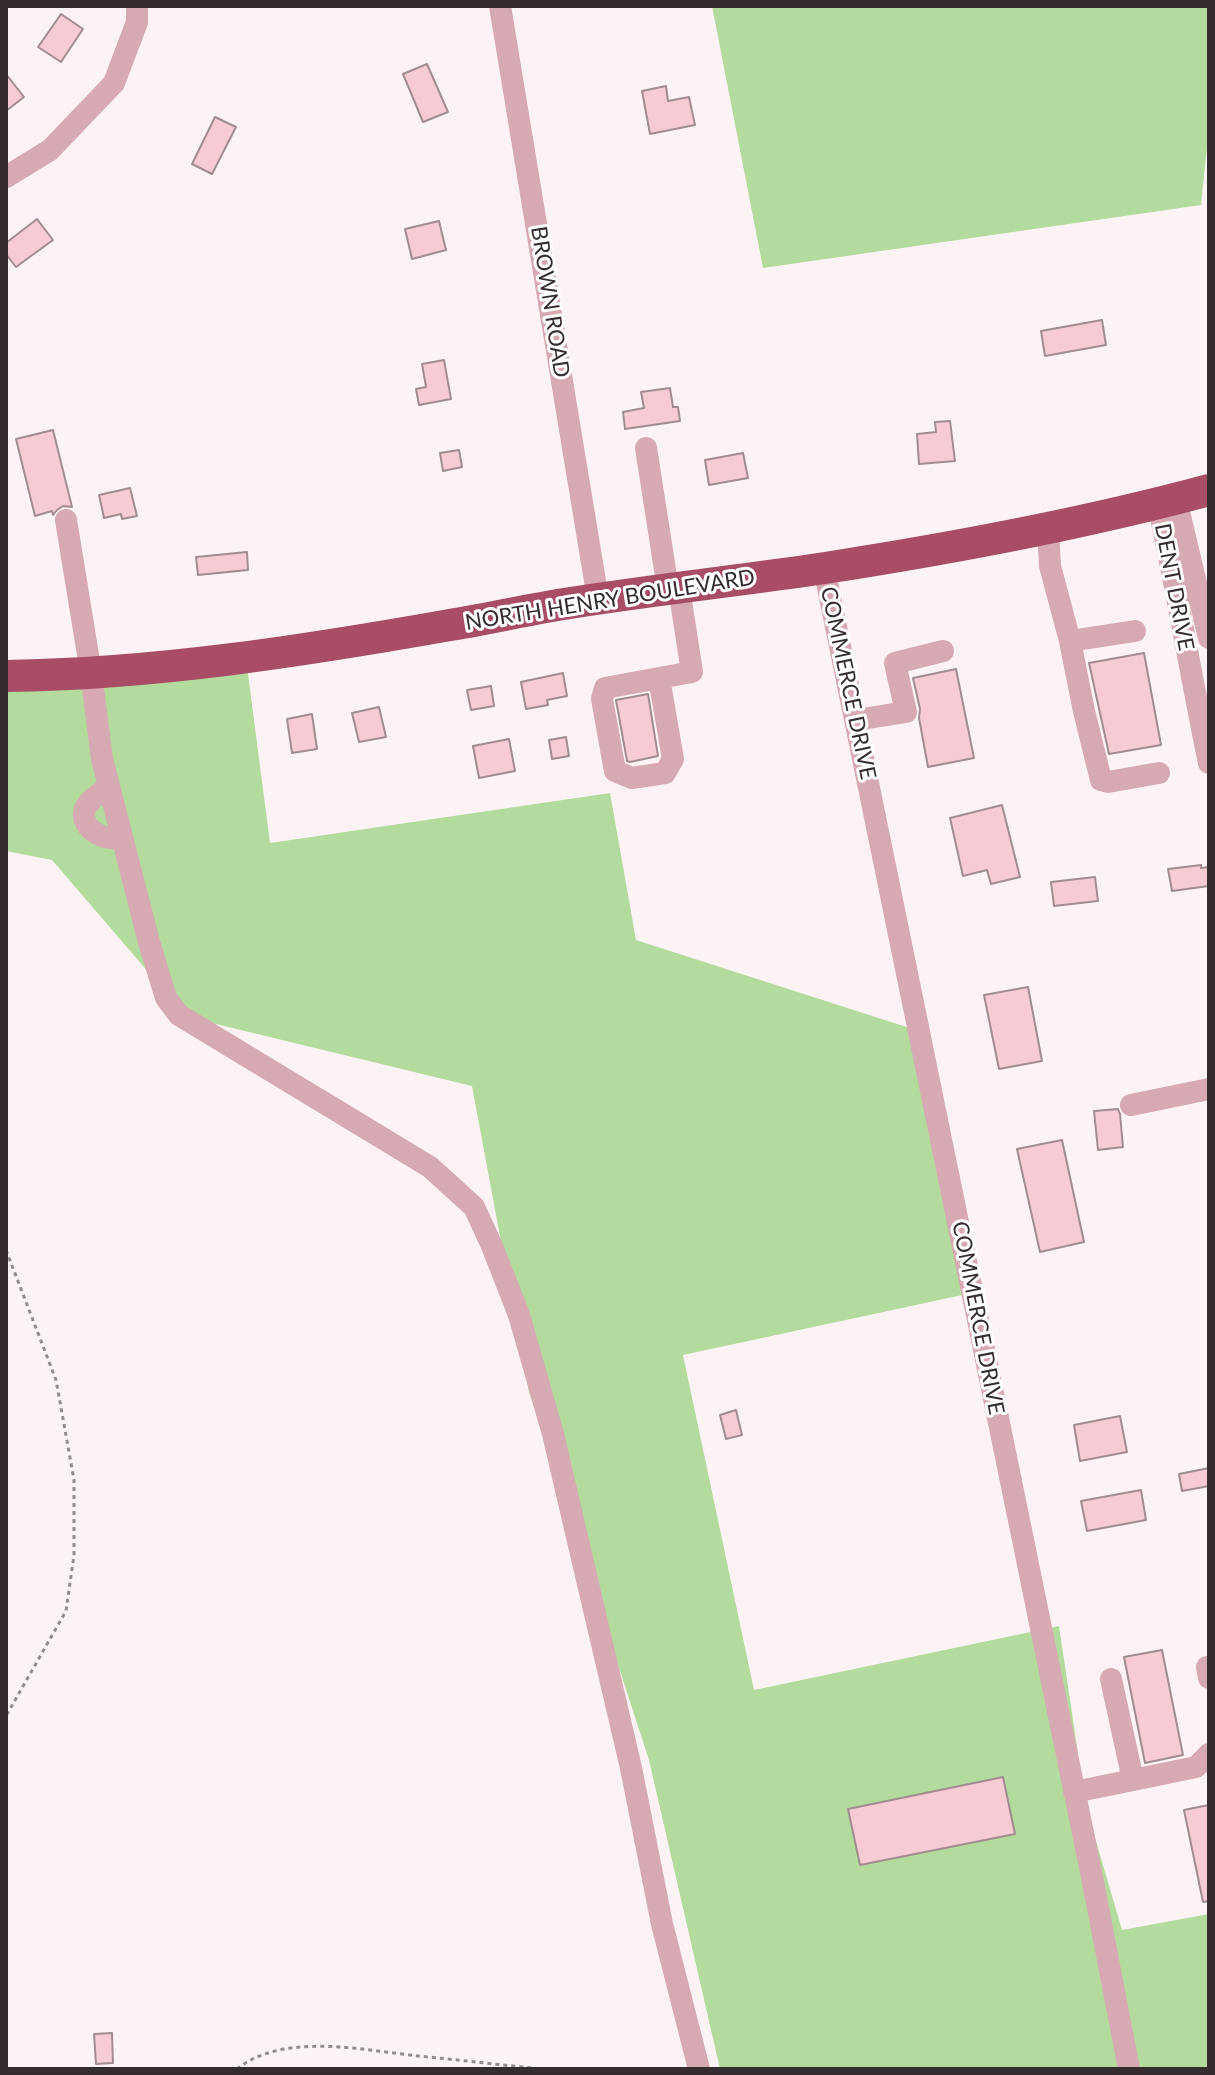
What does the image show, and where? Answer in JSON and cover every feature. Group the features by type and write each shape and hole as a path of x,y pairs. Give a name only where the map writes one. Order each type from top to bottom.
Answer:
{"highway":[{"name":"NORTH HENRY BOULEVARD","path":"6,676 174,666 292,651 598,599 824,568 1048,528 1209,490"}],"street":[{"path":"6,177 50,150 114,83 137,22 137,6"},
{"name":"BROWN ROAD","path":"500,6 598,599"},
{"path":"646,448 692,672 659,678 605,688 602,699 615,771 632,778 665,773 673,759 659,678"},
{"path":"1167,502 1204,592 1209,638"},
{"name":"DENT DRIVE","path":"1167,502 1190,671 1209,763"},
{"path":"66,520 102,759 166,998 179,1015 430,1167 474,1207 492,1246 519,1315 553,1434 631,1768 662,1924 699,2069"},
{"path":"1048,528 1050,566 1101,780 1108,782 1159,773"},
{"name":"COMMERCE DRIVE","path":"824,568 1129,2069"},
{"path":"1070,641 1135,631"},
{"path":"856,720 906,712 895,663 943,651"},
{"path":"109,787 90,802 85,808 84,817 89,828 99,835 122,838"},
{"path":"1131,1105 1209,1089"},
{"path":"1111,1679 1133,1780"},
{"path":"1074,1792 1196,1767 1209,1754"}],"path":[{"path":"6,1250 56,1380 74,1480 74,1555 66,1611 6,1716"},
{"path":"237,2069 250,2058 281,2050 327,2046 542,2069"}],"green space":[{"path":"712,6 1209,6 1209,128 1201,205 763,268"},
{"path":"245,651 270,843 610,793 636,940 919,1031 967,1294 683,1355 754,1690 1059,1626 1086,1807 1122,1930 1209,1914 1209,2069 720,2069 649,1760 529,1392 472,1086 187,1017 52,860 6,851 6,680"}],"building":[{"path":"61,14 83,29 61,62 38,47"},
{"path":"427,64 448,112 423,122 403,74"},
{"path":"6,74 24,97 6,111"},
{"path":"666,86 668,101 689,97 695,125 650,134 642,91"},
{"path":"215,117 236,127 212,174 192,164"},
{"path":"37,219 53,240 16,267 6,254 6,243"},
{"path":"439,221 446,250 412,259 405,229"},
{"path":"1102,320 1106,345 1045,356 1041,331"},
{"path":"444,360 451,399 419,405 416,389 426,387 422,364"},
{"path":"670,388 673,407 678,407 680,421 625,429 623,412 644,408 641,392"},
{"path":"950,421 955,461 919,464 917,434 936,432 935,422"},
{"path":"53,430 72,507 63,506 53,515 52,511 35,516 16,439"},
{"path":"459,450 462,467 443,471 440,453"},
{"path":"743,453 748,478 709,485 705,460"},
{"path":"130,488 137,516 122,519 121,514 104,518 99,495"},
{"path":"247,552 248,570 198,575 196,557"},
{"path":"1144,653 1161,745 1109,754 1089,663"},
{"path":"956,669 974,758 928,767 913,678"},
{"path":"563,673 567,696 547,700 548,705 526,709 521,682"},
{"path":"491,686 494,706 471,710 467,690"},
{"path":"648,694 658,756 630,762 627,761 616,700"},
{"path":"379,707 386,737 359,742 352,713"},
{"path":"312,714 317,749 292,753 287,719"},
{"path":"566,737 569,756 552,759 549,740"},
{"path":"509,739 515,771 479,778 473,746"},
{"path":"1002,805 1020,877 991,884 987,870 963,876 950,818"},
{"path":"1201,865 1201,868 1209,867 1209,886 1172,891 1168,869"},
{"path":"1095,877 1098,901 1054,906 1051,882"},
{"path":"1028,987 1042,1061 999,1069 984,995"},
{"path":"1118,1109 1123,1147 1098,1150 1094,1111"},
{"path":"1062,1140 1084,1242 1040,1252 1017,1149"},
{"path":"736,1410 742,1435 726,1439 720,1415"},
{"path":"1120,1416 1127,1452 1080,1461 1074,1425"},
{"path":"1209,1468 1209,1486 1182,1491 1179,1474"},
{"path":"1141,1490 1146,1520 1087,1531 1081,1501"},
{"path":"1162,1650 1183,1755 1145,1763 1124,1657"},
{"path":"1003,1777 1015,1834 860,1865 848,1809"},
{"path":"1209,1805 1209,1901 1203,1902 1184,1810"},
{"path":"112,2033 113,2063 96,2064 94,2034"}]}
